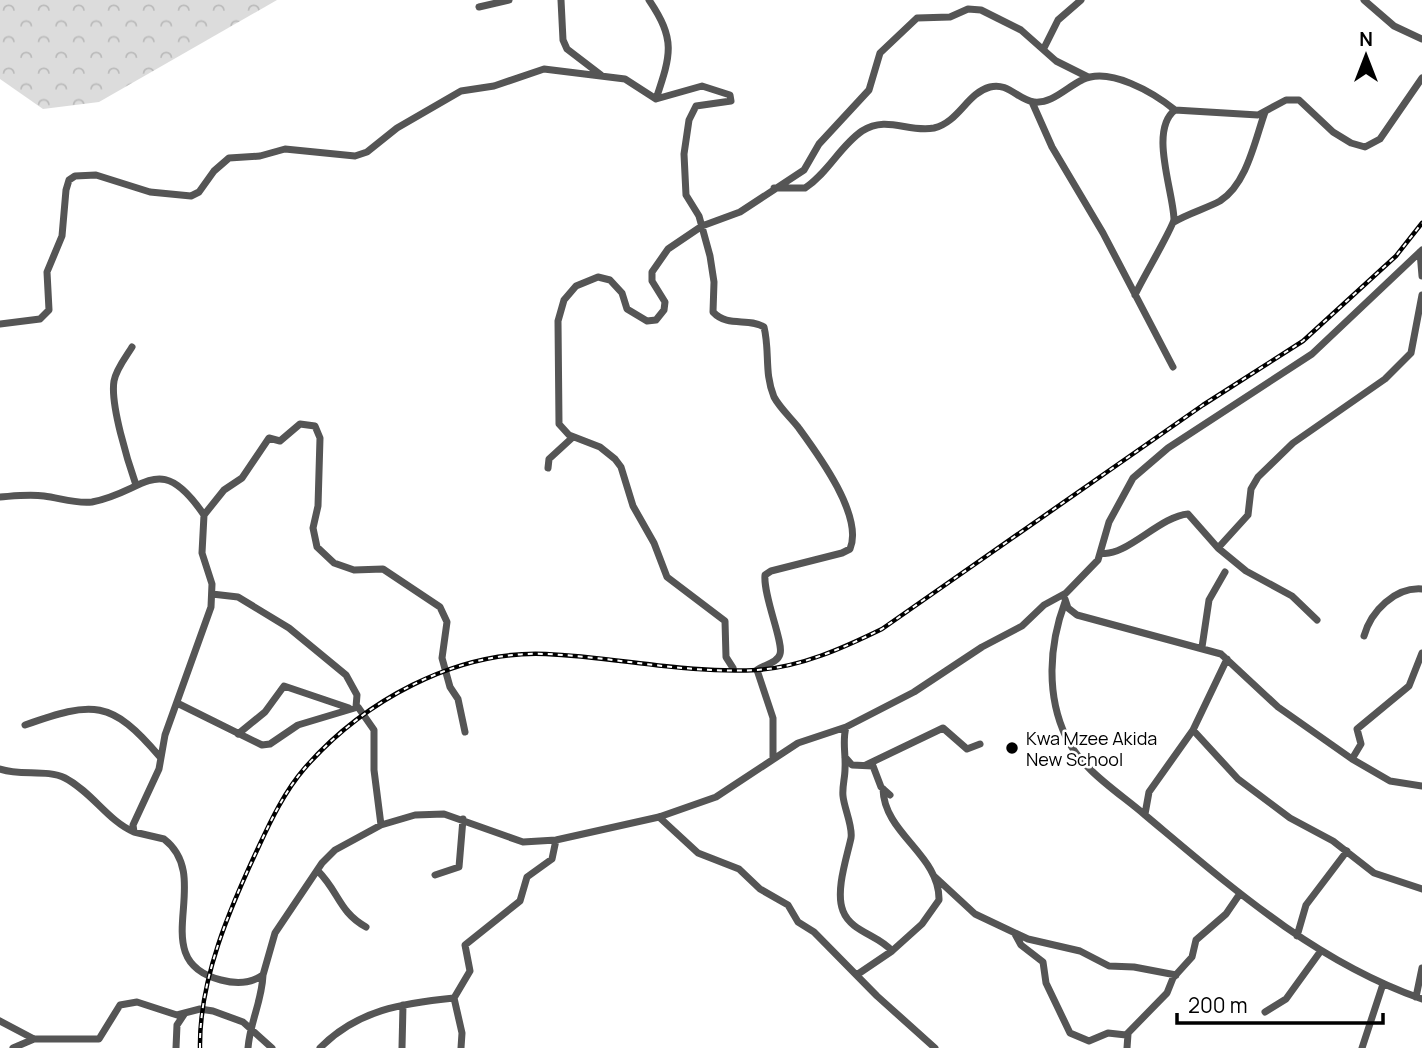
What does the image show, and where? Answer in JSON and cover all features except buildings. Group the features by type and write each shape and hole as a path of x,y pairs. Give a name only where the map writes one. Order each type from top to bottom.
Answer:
{"street":[{"path":"479,6 509,0"},
{"path":"561,0 567,49 604,77"},
{"path":"649,0 666,26 669,40 664,75 656,99"},
{"path":"1044,48 1058,20 1081,0"},
{"path":"1364,0 1394,26 1422,39"},
{"path":"733,668 726,657 725,621 667,577 654,543 633,506 621,467 604,450 563,430 556,413 561,379 558,321 564,300 576,286 597,277 610,280 622,293 627,309 648,321 656,320 664,310 665,302 652,281 652,272 668,248 702,226 740,212 804,170 819,144 869,90 880,53 916,18 950,17 974,8 1021,30 1066,69 1088,77 1124,81 1146,89 1175,110 1245,116 1265,112 1286,100 1300,100 1333,132 1351,143 1365,147 1380,138 1422,78"},
{"path":"0,324 40,319 50,310 47,272 62,236 66,190 69,180 75,176 96,175 150,192 191,196 199,192 220,164 238,155 260,156 285,149 342,156 367,152 397,128 469,88 494,86 544,69 629,80 656,99"},
{"path":"1032,102 1055,97 1088,77"},
{"path":"656,99 702,86 730,95 731,101 727,103 698,104 689,120 684,154 684,187 702,226 714,282 713,312 728,321 764,327 766,374 776,401 841,495 850,521 850,549 765,575 780,651 777,659 757,670 773,718 773,758"},
{"path":"774,188 805,188 861,132 879,123 912,129 942,126 952,120 978,94 992,86 1011,89 1032,102 1052,147 1173,367"},
{"path":"1174,222 1162,133 1165,121 1175,110"},
{"path":"1135,295 1143,274 1174,222 1211,206 1233,190 1241,179 1265,112"},
{"path":"1421,251 1422,276"},
{"path":"248,1048 249,1026 259,1002 263,975 275,933 335,850 381,825 402,817 428,814 463,819 511,840 556,840 659,817 716,797 798,743 846,727 914,692 982,647 1021,626 1044,605 1066,593 1094,566 1101,553 1112,515 1133,478 1168,447 1312,354 1421,251"},
{"path":"1218,548 1248,515 1251,489 1258,477 1293,443 1385,379 1411,353 1422,295"},
{"path":"132,347 117,373 114,388 122,439 136,485"},
{"path":"134,832 135,820 155,780 177,703 206,627 212,594 210,574 202,553 204,515 224,490 242,478 269,438 280,441 300,424 316,426 320,438 318,506 313,528 317,547 334,563 354,570 383,569 440,607 447,622 442,658 450,687 458,699 464,732"},
{"path":"548,468 549,459 573,437"},
{"path":"0,497 41,496 92,502 156,478 169,481 183,491 204,515"},
{"path":"1101,553 1112,554 1167,521 1188,514 1218,548 1246,571 1292,596 1317,620"},
{"path":"1202,647 1209,600 1225,572"},
{"path":"1364,636 1373,615 1390,599 1407,589 1422,589"},
{"path":"1066,593 1054,643 1052,664 1057,713 1067,737 1089,769 1239,895 1288,926 1320,952 1383,984 1419,998 1422,968"},
{"path":"177,703 262,745 270,744 298,725 353,707 358,695 346,675 289,628 239,597 212,594"},
{"path":"1065,602 1077,615 1177,643 1202,647 1227,659 1278,707 1352,759 1390,781 1422,786"},
{"path":"1352,759 1361,744 1357,729 1409,686 1422,653"},
{"path":"1145,814 1149,792 1194,730 1227,659"},
{"path":"238,734 265,712 284,686 365,713 374,730 374,770 381,825"},
{"path":"25,725 54,715 92,708 131,726 160,757"},
{"path":"846,727 842,741 843,796 852,835 843,865 843,911 857,927 883,940 892,951"},
{"path":"866,765 943,728 967,749 981,744"},
{"path":"1194,730 1238,779 1290,818 1347,850 1374,873 1422,889"},
{"path":"844,756 852,765 866,765 876,769 893,819 935,877 975,915 1037,942 1080,951 1109,967 1134,967 1176,975"},
{"path":"0,769 67,779 94,797 122,827 142,836 164,839 180,857 186,879 181,933 185,955 209,977 244,982 263,975"},
{"path":"883,789 890,795"},
{"path":"659,817 698,853 739,869 760,889 784,902 798,922 814,932 935,1048"},
{"path":"435,875 458,867 463,819"},
{"path":"461,1048 463,1033 454,998 470,971 464,949 468,940 498,922 520,901 527,877 552,859 556,840"},
{"path":"1297,936 1306,905 1347,850"},
{"path":"318,871 331,885 347,914 366,927"},
{"path":"858,974 892,951 922,924 939,900 935,877"},
{"path":"1127,1048 1128,1034 1167,993 1176,975 1192,957 1196,940 1226,914 1239,895"},
{"path":"1015,934 1021,945 1043,962 1046,984 1070,1033 1089,1041 1108,1033 1128,1034"},
{"path":"1265,1012 1286,999 1320,952"},
{"path":"1362,1048 1383,984"},
{"path":"320,1048 348,1023 384,1009 454,998"},
{"path":"13,1048 34,1040 99,1039 104,1035 113,1014 127,1003 137,1002 177,1015 204,1010 249,1026 272,1048"},
{"path":"402,1048 403,1005"},
{"path":"176,1048 177,1025 185,1013"},
{"path":"0,1021 34,1040"},
{"path":"88,1039 89,1048"}],"green space":[{"path":"0,0 277,0 99,102 43,109 0,79"}],"railway":[{"path":"200,1048 205,996 218,944 237,894 274,816 304,769 353,722 382,702 445,671 512,655 546,654 730,671 790,665 837,650 882,629 1203,405 1303,341 1396,256 1422,223"}],"place":[{"name":"Kwa Mzee Akida New School","path":"1012,748"}]}
